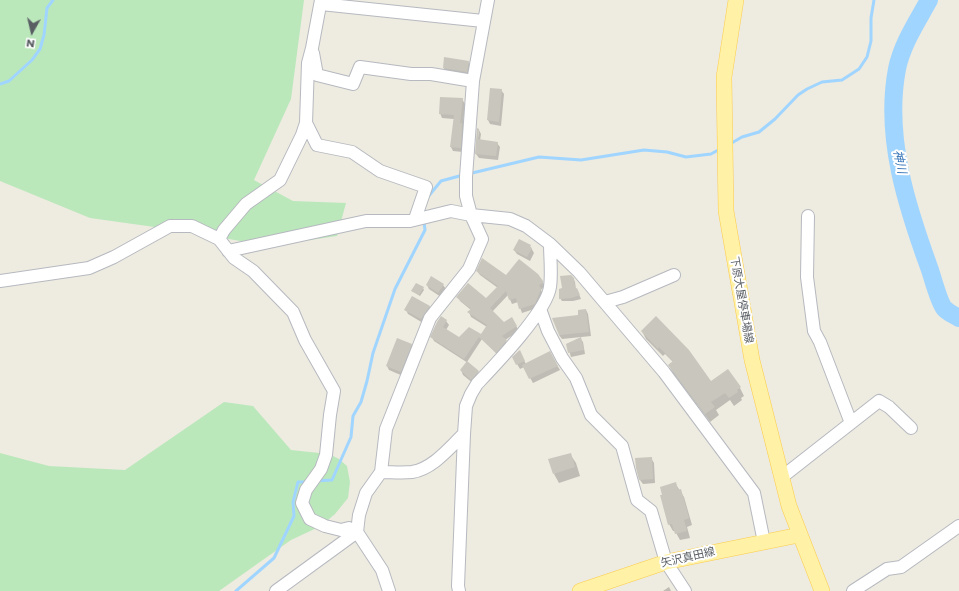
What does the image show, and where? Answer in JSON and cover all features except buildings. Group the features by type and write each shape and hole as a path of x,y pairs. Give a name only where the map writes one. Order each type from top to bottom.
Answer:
{"main road":[{"name":"下原大屋停車場線","path":"736,0 724,77 726,211 752,360 789,506 822,591"},
{"name":"矢沢真田線","path":"580,591 666,562 799,535"}],"street":[{"path":"389,591 382,570 356,532 359,515 366,492 381,472 386,429 430,318 469,269 482,238 471,215 466,196 466,178 472,81 488,0"},
{"path":"219,240 224,230 246,204 280,180 306,123 308,63 321,2 483,21"},
{"path":"312,48 318,75 346,83 353,84 360,67 411,74 431,74 472,81"},
{"path":"306,123 317,145 352,152 380,171 426,187 415,219"},
{"path":"228,251 366,221 410,221 451,211 471,215 510,219 526,226 550,244 579,272 664,372 754,493 764,542"},
{"path":"808,216 807,276 814,331 820,342 851,423"},
{"path":"0,281 89,268 114,257 170,226 192,226 219,240 234,258 253,271 293,312 305,340 334,391 326,455 321,469 306,490 302,503 310,519 344,535"},
{"path":"460,591 458,586 466,406 477,384 525,330 540,309 550,288 550,244"},
{"path":"605,302 623,297 674,275"},
{"path":"540,309 548,331 562,358 576,378 591,415 622,446 637,500 651,511 666,562 685,591"},
{"path":"782,477 879,401 889,407 910,428"},
{"path":"381,472 413,472 427,466 440,457 464,434"},
{"path":"853,591 887,569 901,568 959,526"},
{"path":"276,591 344,535 356,532"}],"green space":[{"path":"0,0 304,0 291,99 254,180 293,201 346,203 337,236 269,246 183,231 90,218 0,181"},
{"path":"224,402 253,406 291,450 329,454 339,459 347,466 350,482 348,498 335,514 321,526 291,540 219,591 0,591 0,453 49,466 125,470"}],"waterway":[{"path":"0,84 9,81 32,60 40,49 44,35 47,8 53,0"},
{"path":"730,144 742,137 759,132 775,119 798,95 807,89 822,82 842,80 859,69 867,57 871,41 871,18 874,0"},
{"name":"神川","path":"929,0 906,42 899,60 894,95 893,120 900,171 913,222 942,305 945,309 959,318"},
{"path":"468,174 539,157 581,160 644,150 667,152 686,157 711,154 720,149"},
{"path":"427,198 441,181 463,175"},
{"path":"316,481 332,480 351,437 353,416 361,402 373,353 395,289 425,230 424,222"},
{"path":"236,591 274,558 294,516 293,502 298,482 307,482"}]}
